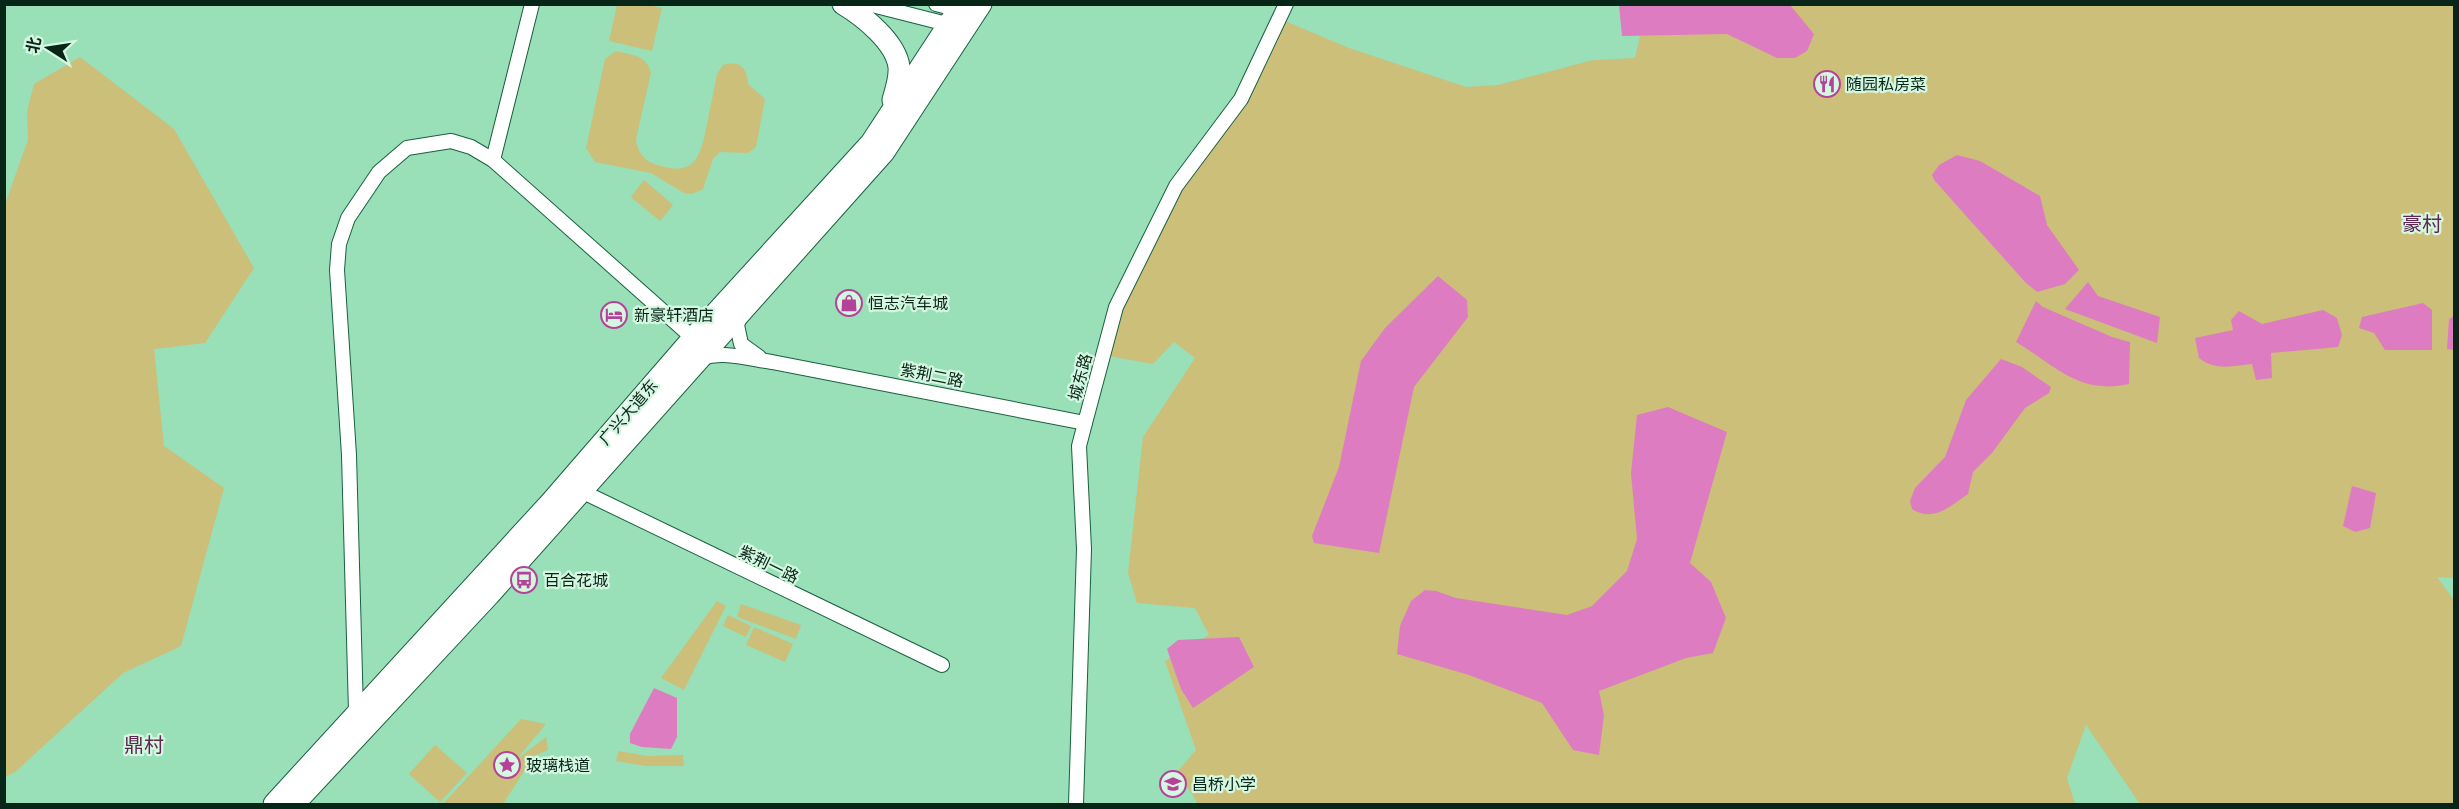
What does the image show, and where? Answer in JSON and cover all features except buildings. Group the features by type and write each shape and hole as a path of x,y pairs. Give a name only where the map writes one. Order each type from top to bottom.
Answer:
{"highway":[{"path":"843,4 876,31 892,50 899,66 898,83 887,116"},
{"name":"广兴大道东","path":"294,804 489,595 694,362 884,152 981,4"},
{"name":"广兴大道东","path":"274,804 551,502 693,338 871,143 957,13"}],"street":[{"path":"493,160 532,4"},
{"path":"868,4 957,13"},
{"path":"936,4 957,13"},
{"name":"城东路","path":"1076,804 1083,549 1079,446 1085,423 1116,307 1176,186 1241,99 1286,4"},
{"path":"356,712 349,455 338,296 339,244 348,218 379,172 407,148 451,141 471,147 493,160 693,338"},
{"name":"紫荆二路","path":"744,307 737,325 741,344 751,353 772,362"},
{"name":"紫荆二路","path":"694,362 710,355 772,362 1085,423"},
{"name":"紫荆一路","path":"581,492 942,665"}],"shaded area":[{"path":"617,5 648,5 662,8 652,51 609,41"},
{"path":"1619,5 1790,5 1814,34 1807,51 1795,58 1777,58 1727,34 1622,36"},
{"path":"1647,5 2454,5 2454,578 2437,577 2454,600 2454,804 2140,804 2086,725 2067,778 2075,804 1198,804 1178,771 1196,750 1165,661 1209,635 1195,608 1137,603 1128,573 1143,437 1195,358 1174,342 1153,364 1103,355 1116,307 1176,186 1241,99 1280,19 1349,48 1466,87 1498,85 1593,60 1635,58"},
{"path":"616,51 642,59 651,73 636,139 639,151 647,160 668,168 679,169 693,162 702,147 717,74 723,65 734,63 744,69 748,84 765,99 756,147 748,153 720,152 713,159 703,189 692,194 684,193 651,173 595,162 586,148 605,59"},
{"path":"80,57 174,129 254,268 205,343 154,349 164,446 224,488 181,646 123,673 15,772 5,777 5,204 28,140 27,111 34,84"},
{"path":"1957,155 1980,161 2040,196 2047,225 2079,270 2065,284 2037,292 2025,282 1935,181 1932,175 1939,165"},
{"path":"644,180 673,205 660,221 631,197"},
{"path":"1438,276 1467,300 1468,317 1414,387 1379,553 1314,543 1312,536 1339,467 1361,361 1385,328"},
{"path":"2088,282 2098,296 2160,317 2157,343 2065,309"},
{"path":"2036,301 2043,307 2112,337 2130,342 2129,384 2111,386 2081,382 2056,369 2016,342"},
{"path":"2423,303 2432,310 2432,350 2385,350 2374,333 2359,328 2362,317"},
{"path":"2323,310 2337,318 2342,335 2338,347 2271,353 2272,378 2256,380 2252,364 2218,366 2199,358 2195,338 2233,330 2231,320 2239,311 2262,324"},
{"path":"2454,316 2454,350 2447,349 2449,319"},
{"path":"2001,359 2022,367 2051,387 2049,393 2025,408 1992,453 1973,472 1968,494 1935,514 1920,513 1912,509 1910,501 1915,488 1945,457 1966,400"},
{"path":"1668,407 1727,432 1690,563 1711,582 1726,618 1713,653 1686,658 1599,691 1604,715 1599,755 1573,750 1542,703 1469,675 1397,654 1400,626 1411,601 1425,590 1456,598 1567,615 1592,606 1627,571 1637,539 1631,473 1637,415"},
{"path":"2352,486 2376,493 2370,528 2355,532 2343,526"},
{"path":"717,601 726,606 684,690 661,678"},
{"path":"741,604 801,625 796,639 737,617"},
{"path":"728,615 751,626 746,637 723,626"},
{"path":"754,627 793,644 785,662 746,645"},
{"path":"1239,637 1254,667 1193,708 1181,689 1167,649 1178,640"},
{"path":"654,688 677,698 677,737 671,749 642,747 630,743 630,734"},
{"path":"521,719 546,724 516,760 546,737 548,750 534,756 503,804 443,804"},
{"path":"435,745 467,773 440,802 409,774"},
{"path":"619,751 647,756 683,755 684,766 646,766 616,761"}],"place":[{"name":"随园私房菜","path":"1827,84"},
{"name":"恒志汽车城","path":"849,303"},
{"name":"新豪轩酒店","path":"614,315"},
{"name":"百合花城","path":"524,580"},
{"name":"玻璃栈道","path":"507,765"},
{"name":"昌桥小学","path":"1173,784"}],"district":[{"name":"豪村","path":"2422,224"},
{"name":"鼎村","path":"144,745"}]}
